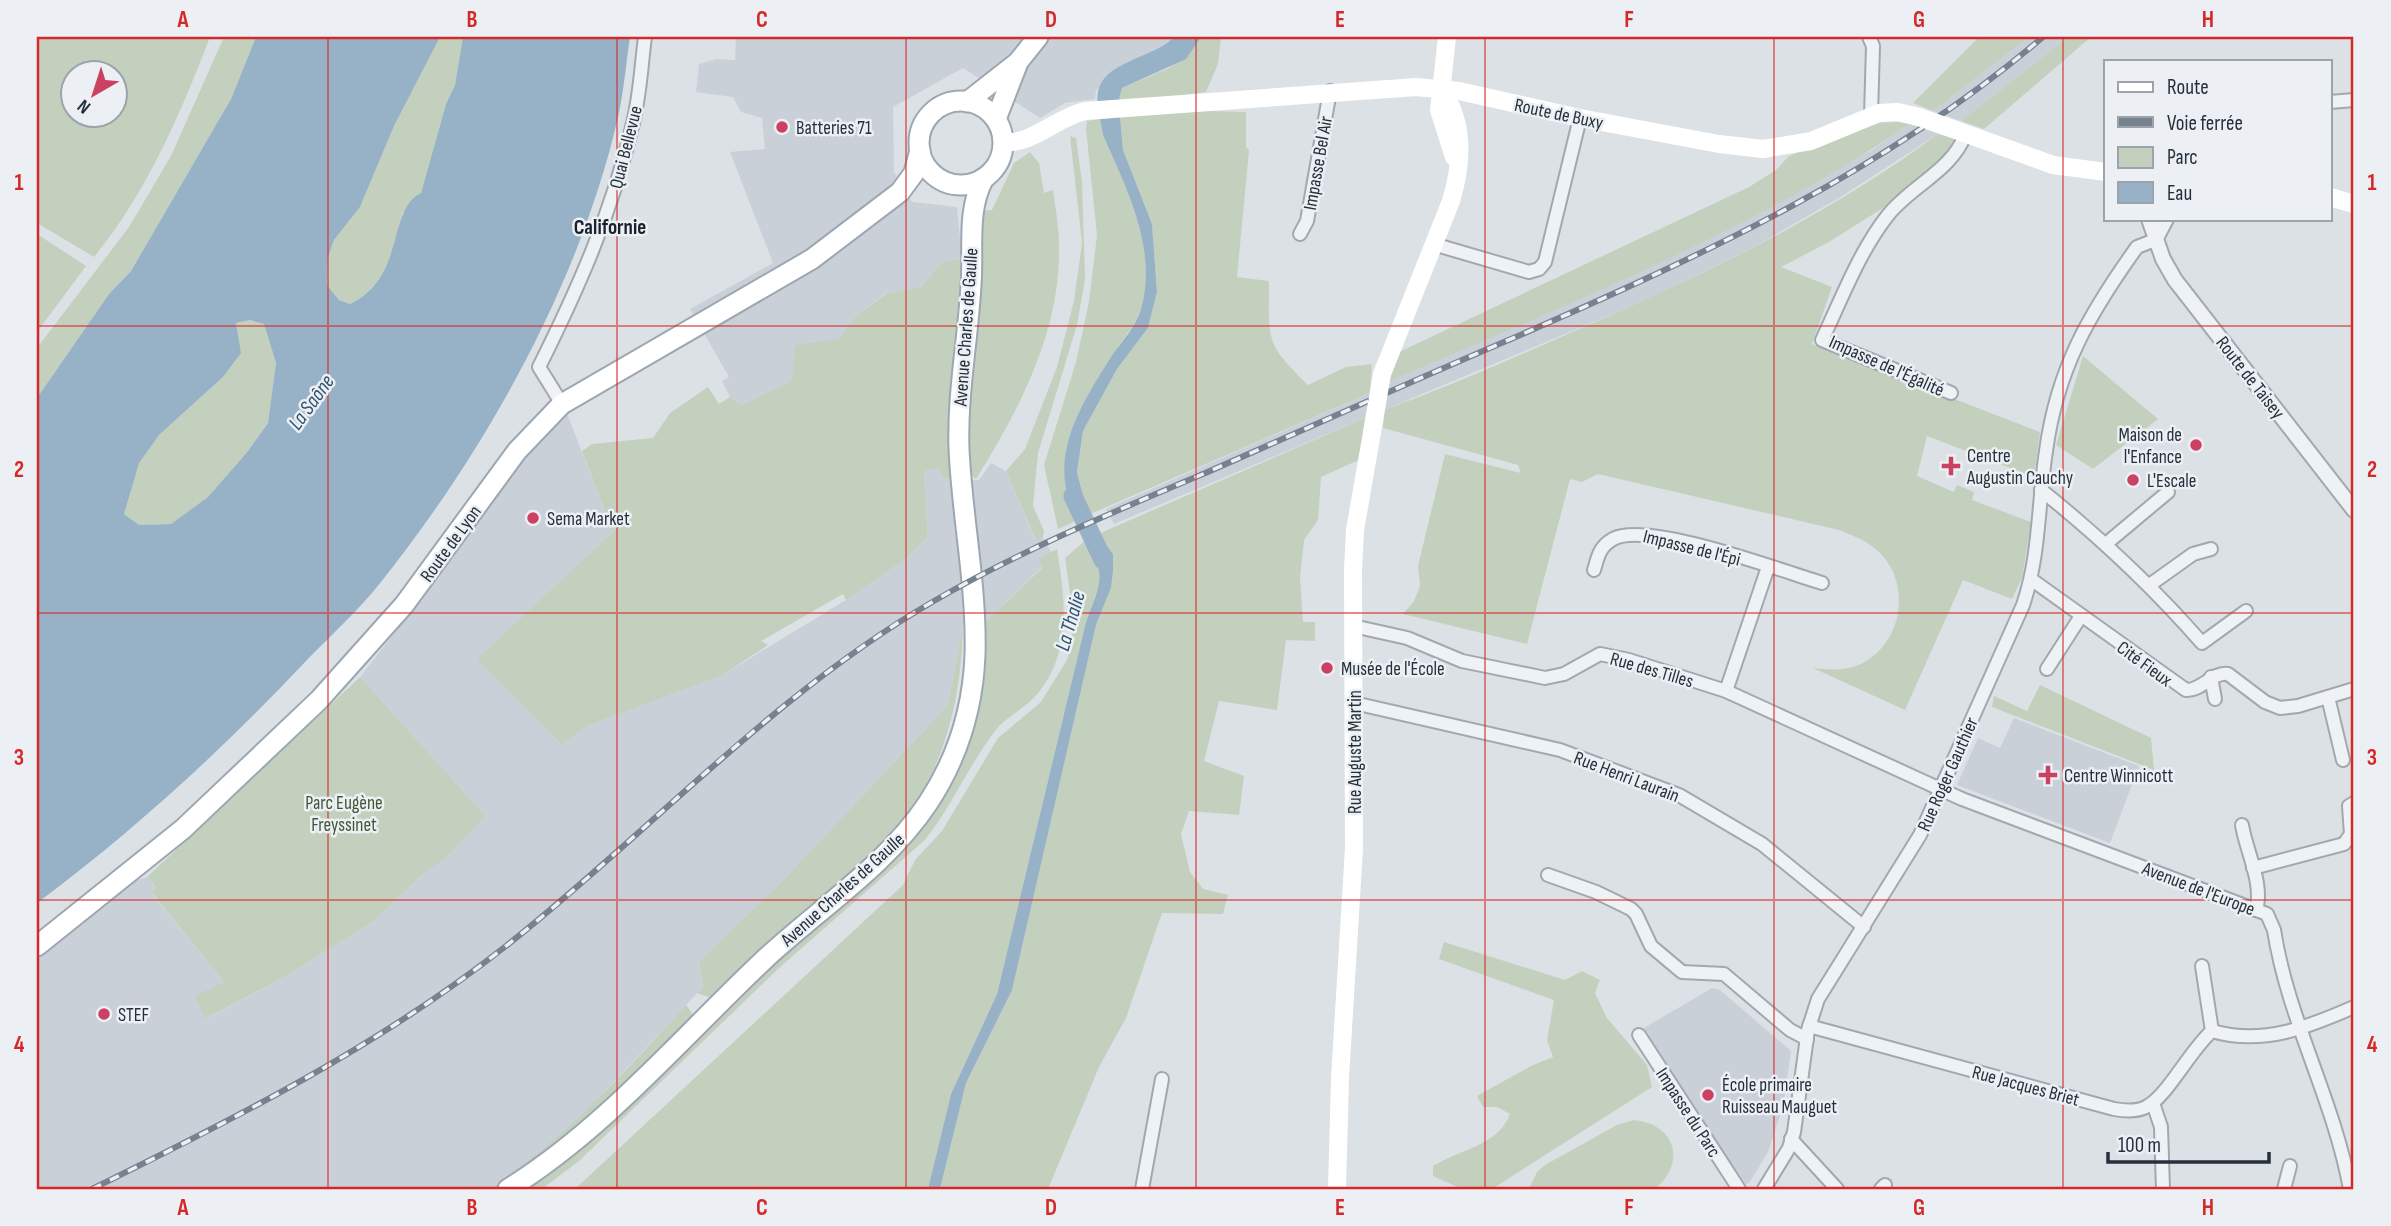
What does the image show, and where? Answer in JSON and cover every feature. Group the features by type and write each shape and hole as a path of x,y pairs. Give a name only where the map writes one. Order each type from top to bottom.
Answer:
{"main road":[{"path":"967,102 1018,62 1038,37"},
{"path":"1442,89 1447,37"},
{"path":"996,119 1018,62"},
{"name":"Route de Buxy","path":"1003,142 1020,142 1054,122 1086,111 1401,87 1442,89 1719,144 1763,149 1811,141 1871,116 1898,112 1966,133 2053,165 2104,172"},
{"name":"Rue Auguste Martin","path":"1337,1189 1340,1078 1354,848 1355,530 1382,374 1455,188 1456,111 1442,89"},
{"path":"944,181 972,184 995,169 1003,142 996,119 982,107 967,102 943,105 932,113 924,124 920,150 927,167 944,181 954,187 962,202 971,235"},
{"name":"Route de Lyon","path":"37,946 183,829 319,700 404,605 517,451 562,404 812,259 900,192 914,173 920,150"},
{"path":"971,235 978,190 984,178"},
{"name":"Route de Lyon","path":"900,192 944,181"},
{"path":"2332,200 2354,204"},
{"name":"Avenue Charles de Gaulle","path":"509,1189 575,1140 769,956 876,862 914,822 946,772 968,713 975,652 959,448 960,393 971,285 971,235"}],"street":[{"name":"Quai Bellevue","path":"562,404 539,367 583,275 612,199 635,116 645,37"},
{"path":"1869,37 1873,46 1871,116"},
{"name":"Impasse Bel Air","path":"1300,234 1307,221 1330,92"},
{"path":"2332,102 2354,100"},
{"path":"1433,244 1529,272 1539,269 1545,262 1563,199 1580,118"},
{"name":"Impasse de l'Égalité","path":"1951,393 1822,340 1877,230 1903,200 1951,160 1966,133"},
{"name":"Route de Taisey","path":"2149,220 2155,240 2175,280 2354,510"},
{"path":"2155,240 2165,220"},
{"name":"Rue Roger Gauthier","path":"1764,1189 1791,1139 1808,1033 1822,991 1905,864 1941,790 2032,580 2052,412 2070,356 2137,247 2155,240"},
{"path":"2041,490 2151,584 2202,643 2246,611"},
{"path":"2107,544 2168,492"},
{"name":"Impasse de l'Épi","path":"1594,570 1600,549 1613,538 1632,533 1705,547 1822,583"},
{"path":"2151,584 2193,554 2211,549"},
{"name":"Impasse de l'Épi","path":"1726,691 1768,567"},
{"name":"Cité Fieux","path":"2032,580 2180,688 2193,690 2211,677"},
{"path":"2047,669 2081,616"},
{"name":"Rue des Tilles","path":"1353,626 1407,638 1462,661 1545,678 1564,674 1600,654 1629,660 1726,691 1941,790"},
{"path":"2216,699 2211,677 2228,674 2265,702 2280,708 2354,689"},
{"path":"2328,697 2343,760"},
{"name":"Rue Henri Laurain","path":"1354,703 1560,750 1679,795 1762,844 1864,927"},
{"name":"Avenue de l'Europe","path":"1941,790 2256,910 2270,919 2299,1030 2337,1132 2350,1189"},
{"path":"2253,868 2344,844 2351,834 2349,806 2354,803"},
{"path":"2242,825 2253,868 2258,903 2256,910"},
{"path":"1548,875 1596,892 1631,909 1651,946 1682,972 1724,974 1790,1030 1808,1033"},
{"path":"2202,966 2212,1031"},
{"path":"2212,1031 2242,1038 2299,1030 2354,1007"},
{"path":"2163,1189 2161,1127 2153,1103 2197,1044 2212,1031"},
{"name":"Rue Jacques Briet","path":"1808,1033 2113,1109 2135,1111 2153,1103"},
{"name":"Impasse du Parc","path":"1639,1035 1739,1189"},
{"path":"1142,1189 1162,1079"},
{"path":"1791,1139 1837,1189"},
{"path":"2284,1189 2290,1166"}],"shaded area":[{"path":"736,37 1173,37 1168,47 1111,72 1096,91 1095,99 1065,103 1040,118 963,68 893,107 894,172 912,202 957,207 962,258 941,263 921,287 886,293 854,318 840,340 795,345 793,381 741,405 730,397 722,381 729,377 690,309 773,263 730,152 765,149 762,118 741,112 733,97 696,92 699,64 716,59 735,60"},
{"path":"2029,37 2068,37 1961,121 1933,111"},
{"path":"1910,124 1938,134 1839,198 1752,248 1656,296 1384,410 1388,382 1677,254 1872,150"},
{"path":"1370,393 1365,418 1114,524 1106,509"},
{"path":"566,411 606,514 616,529 478,659 562,745 587,726 721,676 846,600 906,559 928,537 924,470 939,468 953,481 979,480 991,463 1006,471 1035,539 1043,537 1051,552 1040,558 1042,567 986,621 963,624 948,705 787,876 699,962 703,987 591,1106 531,1161 488,1189 37,1189 37,960 137,880 147,877 156,889 152,894 224,982 197,1000 206,1019 286,976 374,921 424,873 445,859 484,816 360,677 456,554 506,481"},
{"name":"Centre Winnicott","path":"2014,718 2139,766 2110,843 1957,785 1978,738 2000,748"},
{"path":"1712,988 1720,990 1791,1051 1783,1106 1768,1152 1746,1184 1739,1174 1736,1176 1644,1028"}],"green space":[{"path":"37,37 210,37 161,152 130,206 94,257 37,223"},
{"path":"224,37 256,37 231,99 131,271 109,294 37,398 37,348 129,227 171,156"},
{"path":"440,37 463,37 455,85 446,104 421,193 403,213 395,247 381,278 366,296 350,304 339,300 327,285 328,256 334,240 360,207 394,126"},
{"path":"1173,37 1221,37 1218,64 1206,92 1118,104 1122,88 1169,68 1189,55 1168,47"},
{"path":"1979,37 2029,37 1933,111 1913,103"},
{"path":"2068,37 2091,37 1984,129 1961,121"},
{"path":"1205,111 1246,112 1246,147 1249,150 1237,277 1269,281 1270,329 1276,349 1308,385 1346,367 1372,364 1370,393 1088,515 1077,472 1083,431 1117,369 1148,328 1157,292 1152,224 1123,150 1120,117"},
{"path":"1100,119 1103,135 1130,197 1143,241 1145,286 1136,320 1091,389 1072,431 1066,453 1065,475 1068,497 1078,520 1058,529 1044,465 1076,362 1089,302 1097,235 1086,129 1087,121"},
{"path":"1868,123 1910,124 1849,163 1721,233 1589,295 1388,382 1397,353 1749,187 1776,170 1789,156"},
{"path":"1938,134 1956,139 1955,144 1894,201 1829,242 1781,267 1832,287 1812,344 2040,432 2034,477 1927,436 1917,476 1954,492 1957,485 1974,492 1972,500 2031,522 2022,578 2012,599 1963,580 1905,710 1813,668 1849,668 1861,664 1876,654 1895,625 1898,591 1894,575 1886,560 1873,547 1839,530 1598,474 1582,482 1570,479 1527,644 1403,614 1414,601 1420,586 1418,566 1445,454 1521,473 1518,465 1383,428 1384,410 1524,353 1713,268 1806,219"},
{"path":"1070,136 1076,138 1082,182 1085,279 1077,325 1038,453 1033,506 1044,531 1043,537 1036,540 1006,471 1025,449 1057,367 1074,301 1082,243"},
{"path":"1030,152 1039,163 1044,193 1053,190 1059,239 1057,285 1052,315 1033,372 1007,427 976,479 971,475 970,409 981,211 992,210 1014,163"},
{"path":"37,234 86,266 37,332"},
{"path":"962,258 950,401 953,481 942,476 939,468 924,471 928,537 906,559 846,600 843,594 761,641 768,645 721,676 587,726 562,745 477,659 616,529 606,514 582,451 592,444 653,438 670,413 708,387 719,404 730,397 741,405 792,381 795,345 840,339 854,318 887,293 921,287 941,263"},
{"path":"250,320 264,324 276,363 268,423 208,497 171,524 139,525 124,514 138,463 159,435 223,377 240,353 236,323"},
{"path":"2083,356 2158,419 2093,469 2056,445"},
{"path":"1365,418 1361,459 1321,477 1318,520 1304,540 1300,578 1303,622 1315,622 1315,641 1286,640 1277,710 1219,701 1204,761 1244,776 1239,815 1189,811 1181,834 1190,872 1203,889 1228,895 1223,914 1162,913 1126,1018 1099,1067 1048,1189 940,1189 966,1083 1012,989 1096,625 1111,588 1113,554 1098,534"},
{"path":"1087,539 1099,572 1098,589 1086,622 997,994 951,1094 928,1189 575,1189 903,885 915,860 942,831 998,738 1041,702 1067,660 1072,642 1072,607 1065,558"},
{"path":"1057,549 1064,605 1063,624 1057,659 1050,676 1034,698 995,731 925,840 779,968 579,1161 542,1189 521,1189 766,966 898,853 977,714 984,666 986,621 1042,568 1039,558"},
{"path":"963,624 954,709 937,762 911,812 894,835 711,998 697,993 703,987 699,962 787,876 948,705"},
{"name":"Parc Eugène Freyssinet","path":"360,677 485,816 445,859 424,873 374,921 286,976 205,1019 195,996 224,982 152,893 156,888 147,877"},
{"path":"2040,685 2151,738 2154,770 1992,707 1994,696 2027,711"},
{"path":"1444,942 1565,980 1582,971 1600,980 1595,993 1607,1018 1647,1065 1652,1087 1492,1189 1462,1189 1433,1176 1433,1166 1477,1146 1504,1125 1510,1114 1497,1107 1483,1107 1477,1096 1553,1057 1547,1040 1554,1000 1439,959"},
{"path":"686,1005 692,1013 692,1020 577,1130 499,1189 488,1189 543,1149 593,1104"},
{"path":"1634,1120 1659,1129 1667,1136 1672,1146 1671,1167 1655,1189 1529,1189 1537,1172 1545,1165 1617,1125"}],"water":[{"name":"La Saône","path":"256,37 440,37 394,126 360,207 334,240 328,257 327,285 339,300 350,304 368,292 380,278 388,262 403,213 410,201 421,193 446,104 455,85 463,37 630,37 618,117 580,241 525,362 457,477 420,531 372,592 275,694 143,818 37,903 37,398 109,294 131,271 231,99","holes":["250,320 264,324 276,363 268,423 208,497 171,524 139,525 124,514 139,463 159,435 223,377 241,353 236,323"]},
{"path":"1184,37 1201,37 1186,59 1122,88 1118,104 1103,105 1103,90 1109,82 1168,55"},
{"path":"1120,117 1123,150 1152,224 1157,292 1148,328 1117,369 1083,431 1077,472 1088,515 1078,520 1068,498 1064,476 1070,434 1089,393 1136,321 1145,286 1143,241 1130,197 1103,135 1100,119"},
{"path":"1098,534 1113,554 1111,588 1096,625 1012,990 966,1083 940,1189 928,1189 951,1094 997,994 1086,622 1098,589 1099,572 1087,539"}],"waterway":[{"name":"La Thalie","path":"1107,101 1109,89 1116,80 1166,55 1185,37"},
{"name":"La Thalie","path":"1073,496 1103,560"}],"railway":[{"path":"92,1189 305,1078 357,1048 458,982 559,902 819,678 934,601 1066,533 1588,305 1725,241 1857,169 1921,129 1983,85 2043,37"}],"place":[{"name":"Batteries 71","path":"782,127"},
{"name":"Maison de l'Enfance","path":"2196,445"},
{"name":"Centre Augustin Cauchy","path":"1951,466"},
{"name":"L'Escale","path":"2133,480"},
{"name":"Sema Market","path":"533,518"},
{"name":"Musée de l'École","path":"1327,668"},
{"name":"Centre Winnicott","path":"2048,775"},
{"name":"STEF","path":"104,1014"},
{"name":"École primaire Ruisseau Mauguet","path":"1708,1095"}],"district":[{"name":"Californie","path":"610,227"}]}
